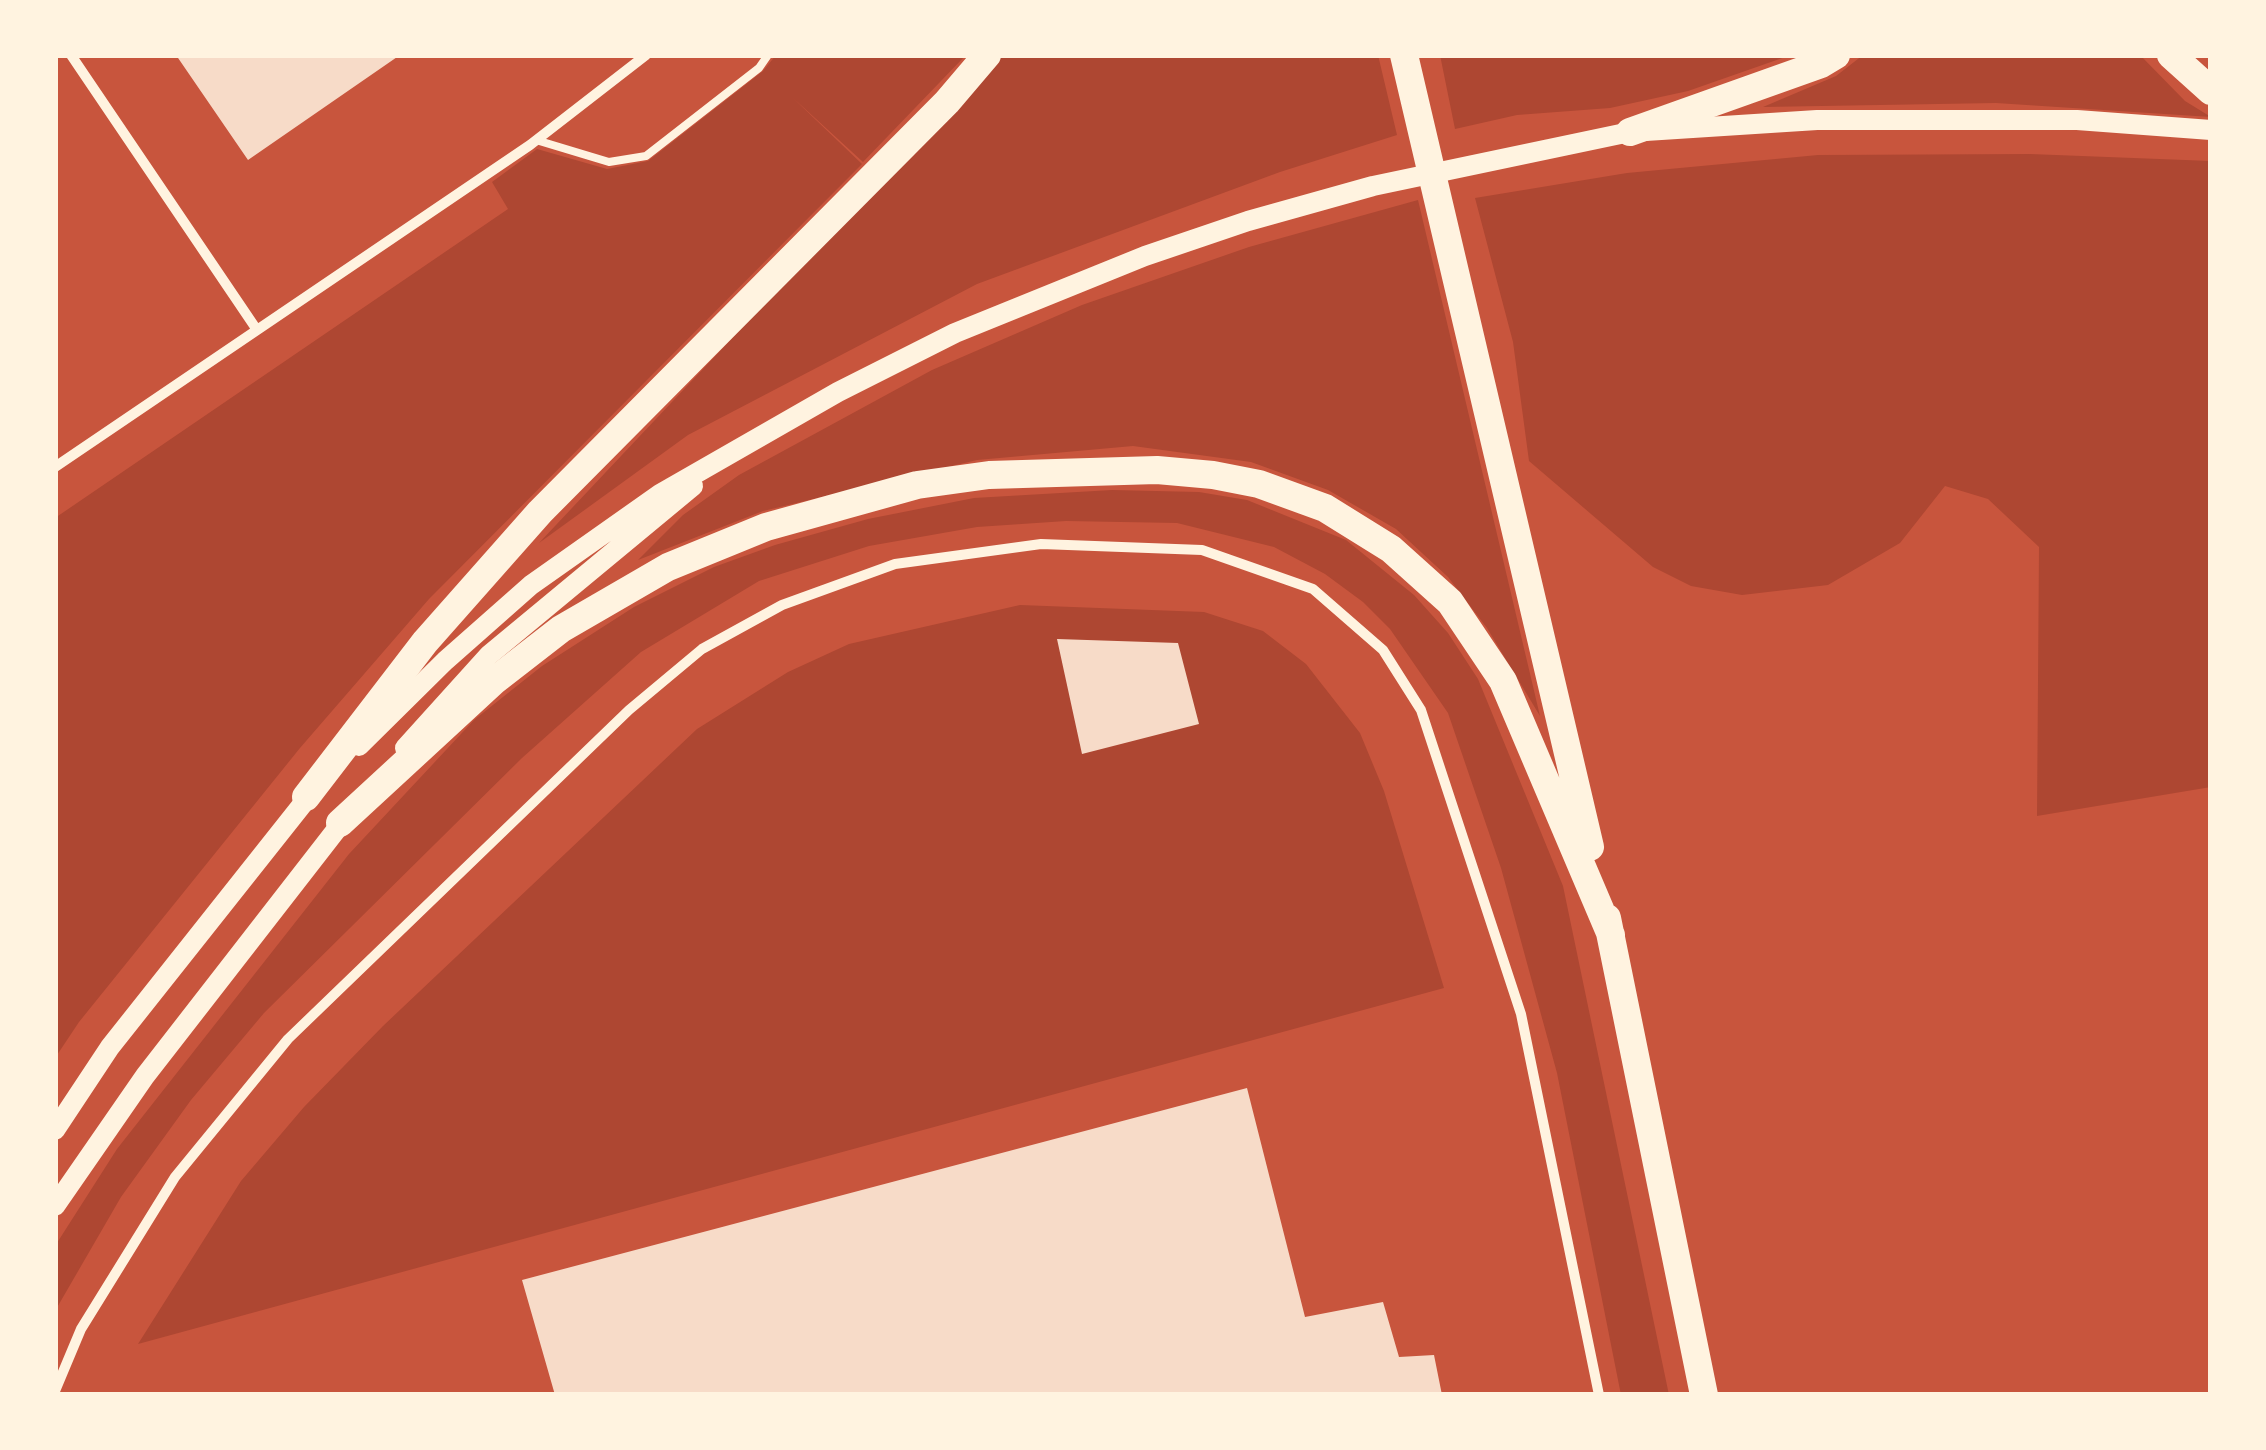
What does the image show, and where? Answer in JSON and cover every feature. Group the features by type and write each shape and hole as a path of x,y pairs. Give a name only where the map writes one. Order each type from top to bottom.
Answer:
{"highway":[{"path":"306,797 425,642 540,512 947,102 987,55"},
{"path":"1630,132 1822,64 1836,55"},
{"path":"2171,55 2211,91"},
{"path":"1408,61 1611,935 1704,1395"},
{"path":"340,823 494,681 561,629 668,567 766,527 917,485 989,475 1096,470 1213,475 1259,484 1325,508 1391,549 1450,602 1504,681 1611,935"}],"main road":[{"path":"55,1130 110,1047 306,797 445,661 532,585 622,518 838,392 956,333 1145,256 1374,186 1630,132 1854,120 2077,120 2211,130"},
{"path":"55,1206 145,1076 340,823 489,654 730,456"}],"street":[{"path":"70,55 257,330"},
{"path":"55,466 536,140 646,55"},
{"path":"55,1391 81,1328 174,1177 288,1039 630,710 702,649 782,606 895,564 1040,544 1202,550 1312,590 1382,650 1421,710 1521,1014 1599,1395"}],"lane":[{"path":"536,140 608,162 646,156 758,68 768,55"}],"shaded area":[{"path":"776,55 966,55 863,162 792,97 862,164 429,599 300,748 79,1022 55,1058 55,518 508,209 492,182 537,149 607,169 648,161 763,71"},
{"path":"999,55 1378,55 1397,135 1280,172 977,284 688,435 539,543"},
{"path":"1440,55 1791,55 1688,91 1610,108 1517,115 1455,129"},
{"path":"1863,55 2140,55 2185,101 2211,117 1996,103 1763,107 1836,76"},
{"path":"2030,154 2211,161 2211,787 2037,816 2039,547 1988,499 1945,486 1900,543 1828,585 1742,595 1691,586 1653,567 1529,461 1513,342 1475,198 1627,173 1818,155"},
{"path":"1418,200 1540,716 1487,628 1448,577 1396,529 1328,490 1251,462 1133,446 977,460 763,511 638,560 683,515 739,475 932,370 1082,305 1249,247"},
{"path":"1112,490 1199,492 1247,500 1346,540 1414,595 1448,633 1478,679 1563,886 1669,1395 1621,1395 1557,1073 1501,868 1448,713 1390,629 1363,602 1325,574 1274,547 1177,523 1066,521 977,527 869,546 759,581 641,652 522,758 264,1013 191,1100 121,1197 55,1311 55,1246 117,1149 349,854 474,720 542,666 634,607 714,567 775,545 868,519 974,498"},
{"path":"1020,605 1204,612 1263,631 1306,664 1360,733 1384,791 1444,988 138,1344 241,1181 304,1107 383,1026 697,729 788,672 849,644"}],"building":[{"path":"176,55 400,55 248,160"},
{"path":"1057,639 1178,643 1199,724 1082,754"},
{"path":"1247,1088 1305,1317 1383,1302 1399,1357 1434,1355 1442,1395 555,1395 522,1280"}]}
